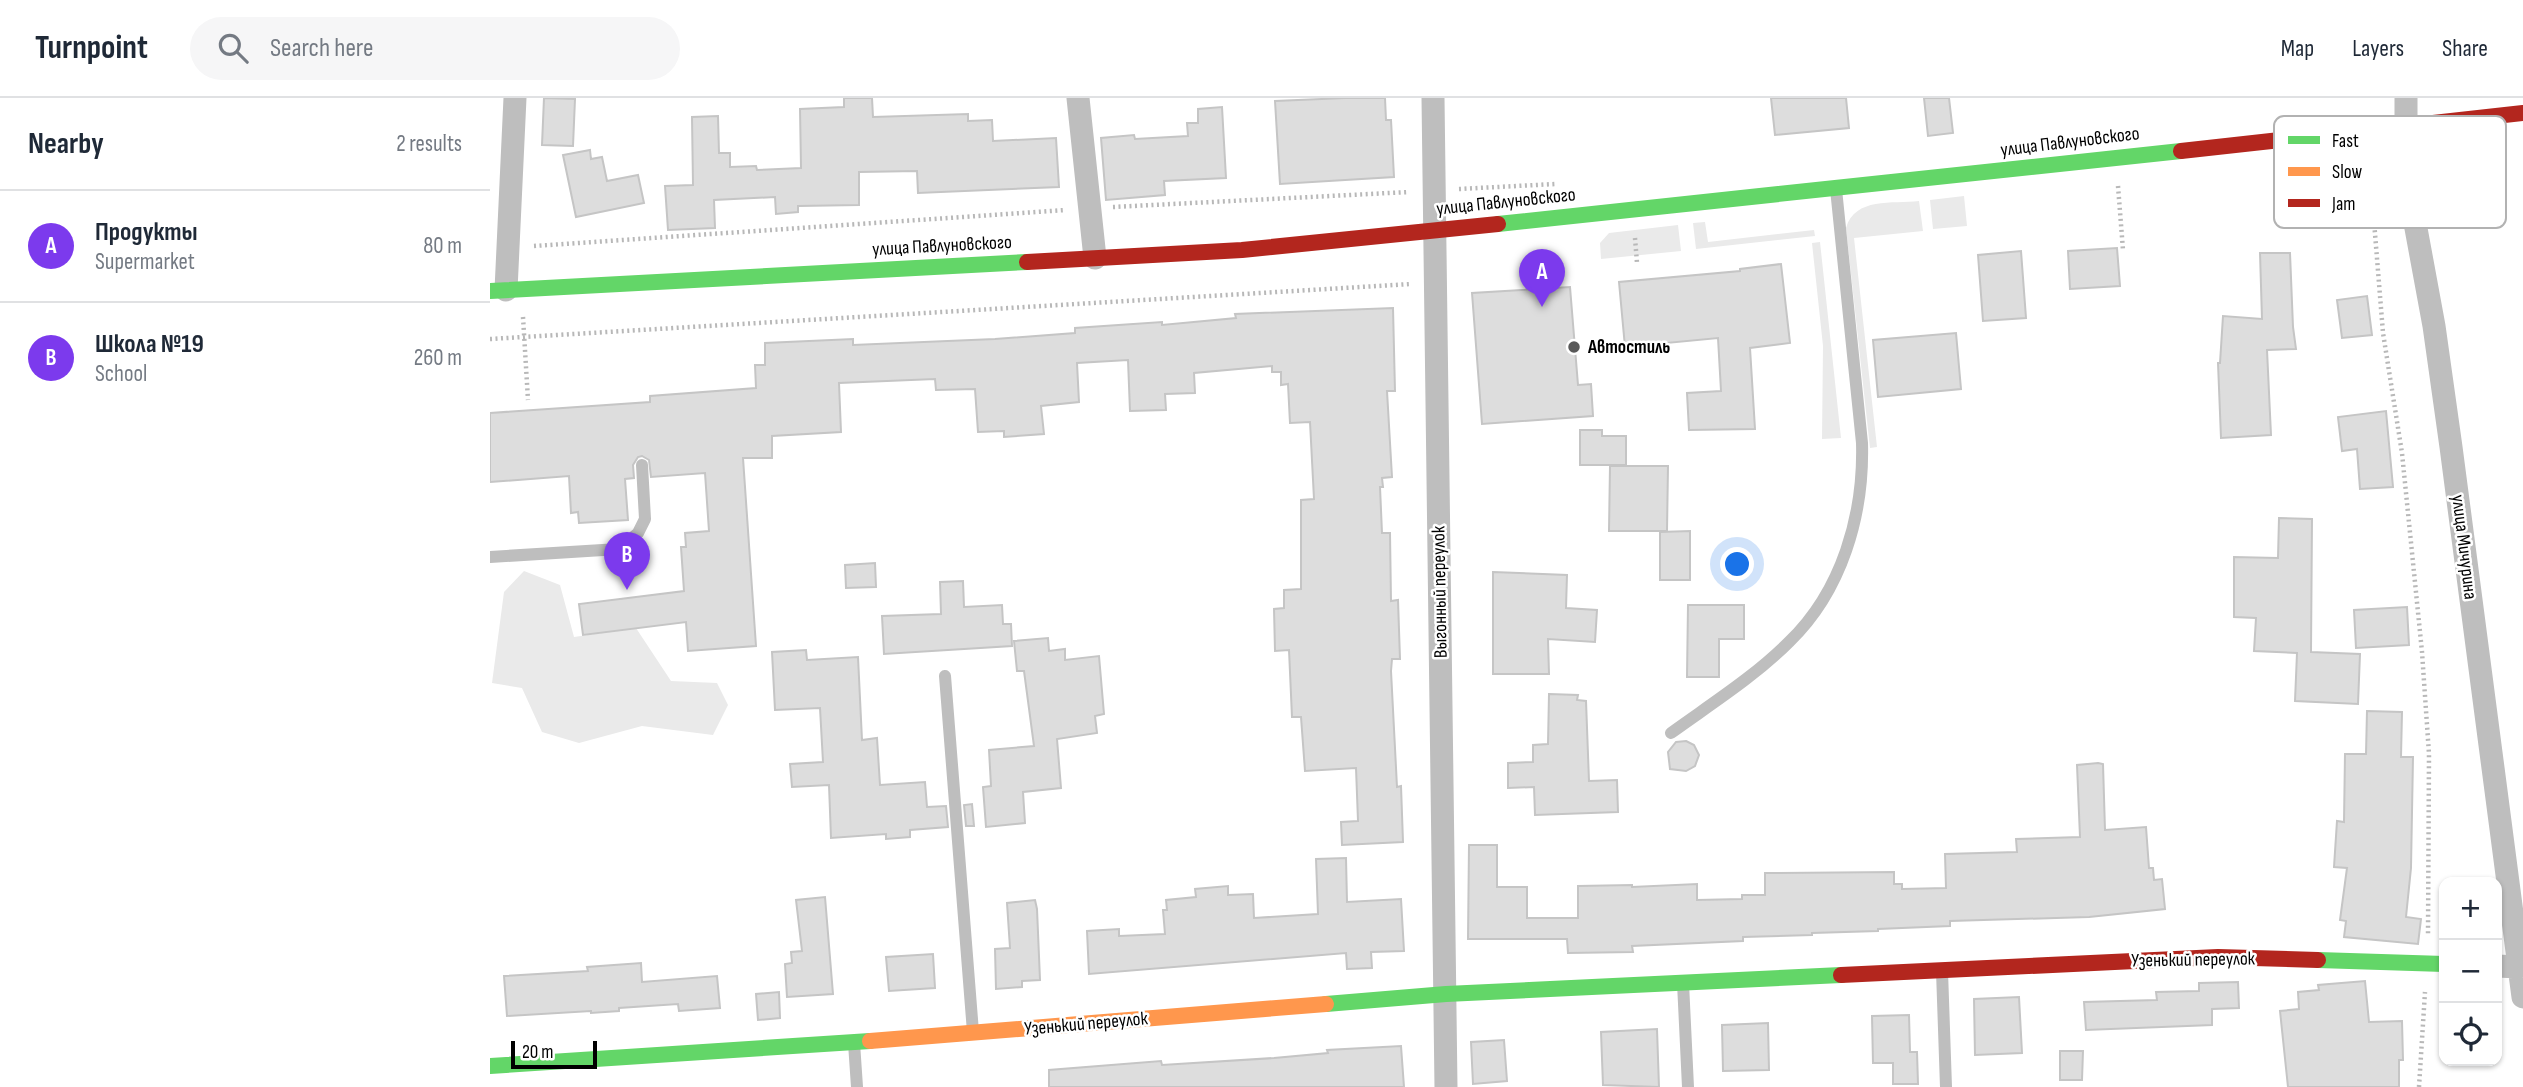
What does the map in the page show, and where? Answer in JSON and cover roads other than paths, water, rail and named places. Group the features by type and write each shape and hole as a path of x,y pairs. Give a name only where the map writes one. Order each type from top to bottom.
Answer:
{"street":[{"path":"506,290 515,98"},
{"path":"1078,98 1095,258"},
{"name":"Выгонный переулок","path":"1433,98 1446,1087"},
{"name":"улица Мичурина","path":"2406,98 2406,116"},
{"name":"улица Павлуновского","path":"2498,116 2523,113"},
{"name":"улица Павлуновского","path":"506,290 1242,250 2274,141"},
{"name":"улица Мичурина","path":"2416,228 2434,326 2451,447 2508,966 2523,997"},
{"name":"Узенький переулок","path":"490,1066 854,1042 1446,995 2218,957 2439,964"}],"lane":[{"path":"1671,733 1750,676 1790,642 1815,612 1847,549 1856,516 1863,466 1836,189"},
{"path":"490,557 619,549 638,533 645,519 642,465"},
{"path":"945,676 973,1033"},
{"path":"1942,971 1946,1087"},
{"path":"1683,983 1688,1087"},
{"path":"854,1042 857,1087"}],"place":[{"name":"Продукты","path":"1542,307"},
{"name":"Автостиль","path":"1574,347"},
{"name":"Школа №19","path":"627,590"}]}
